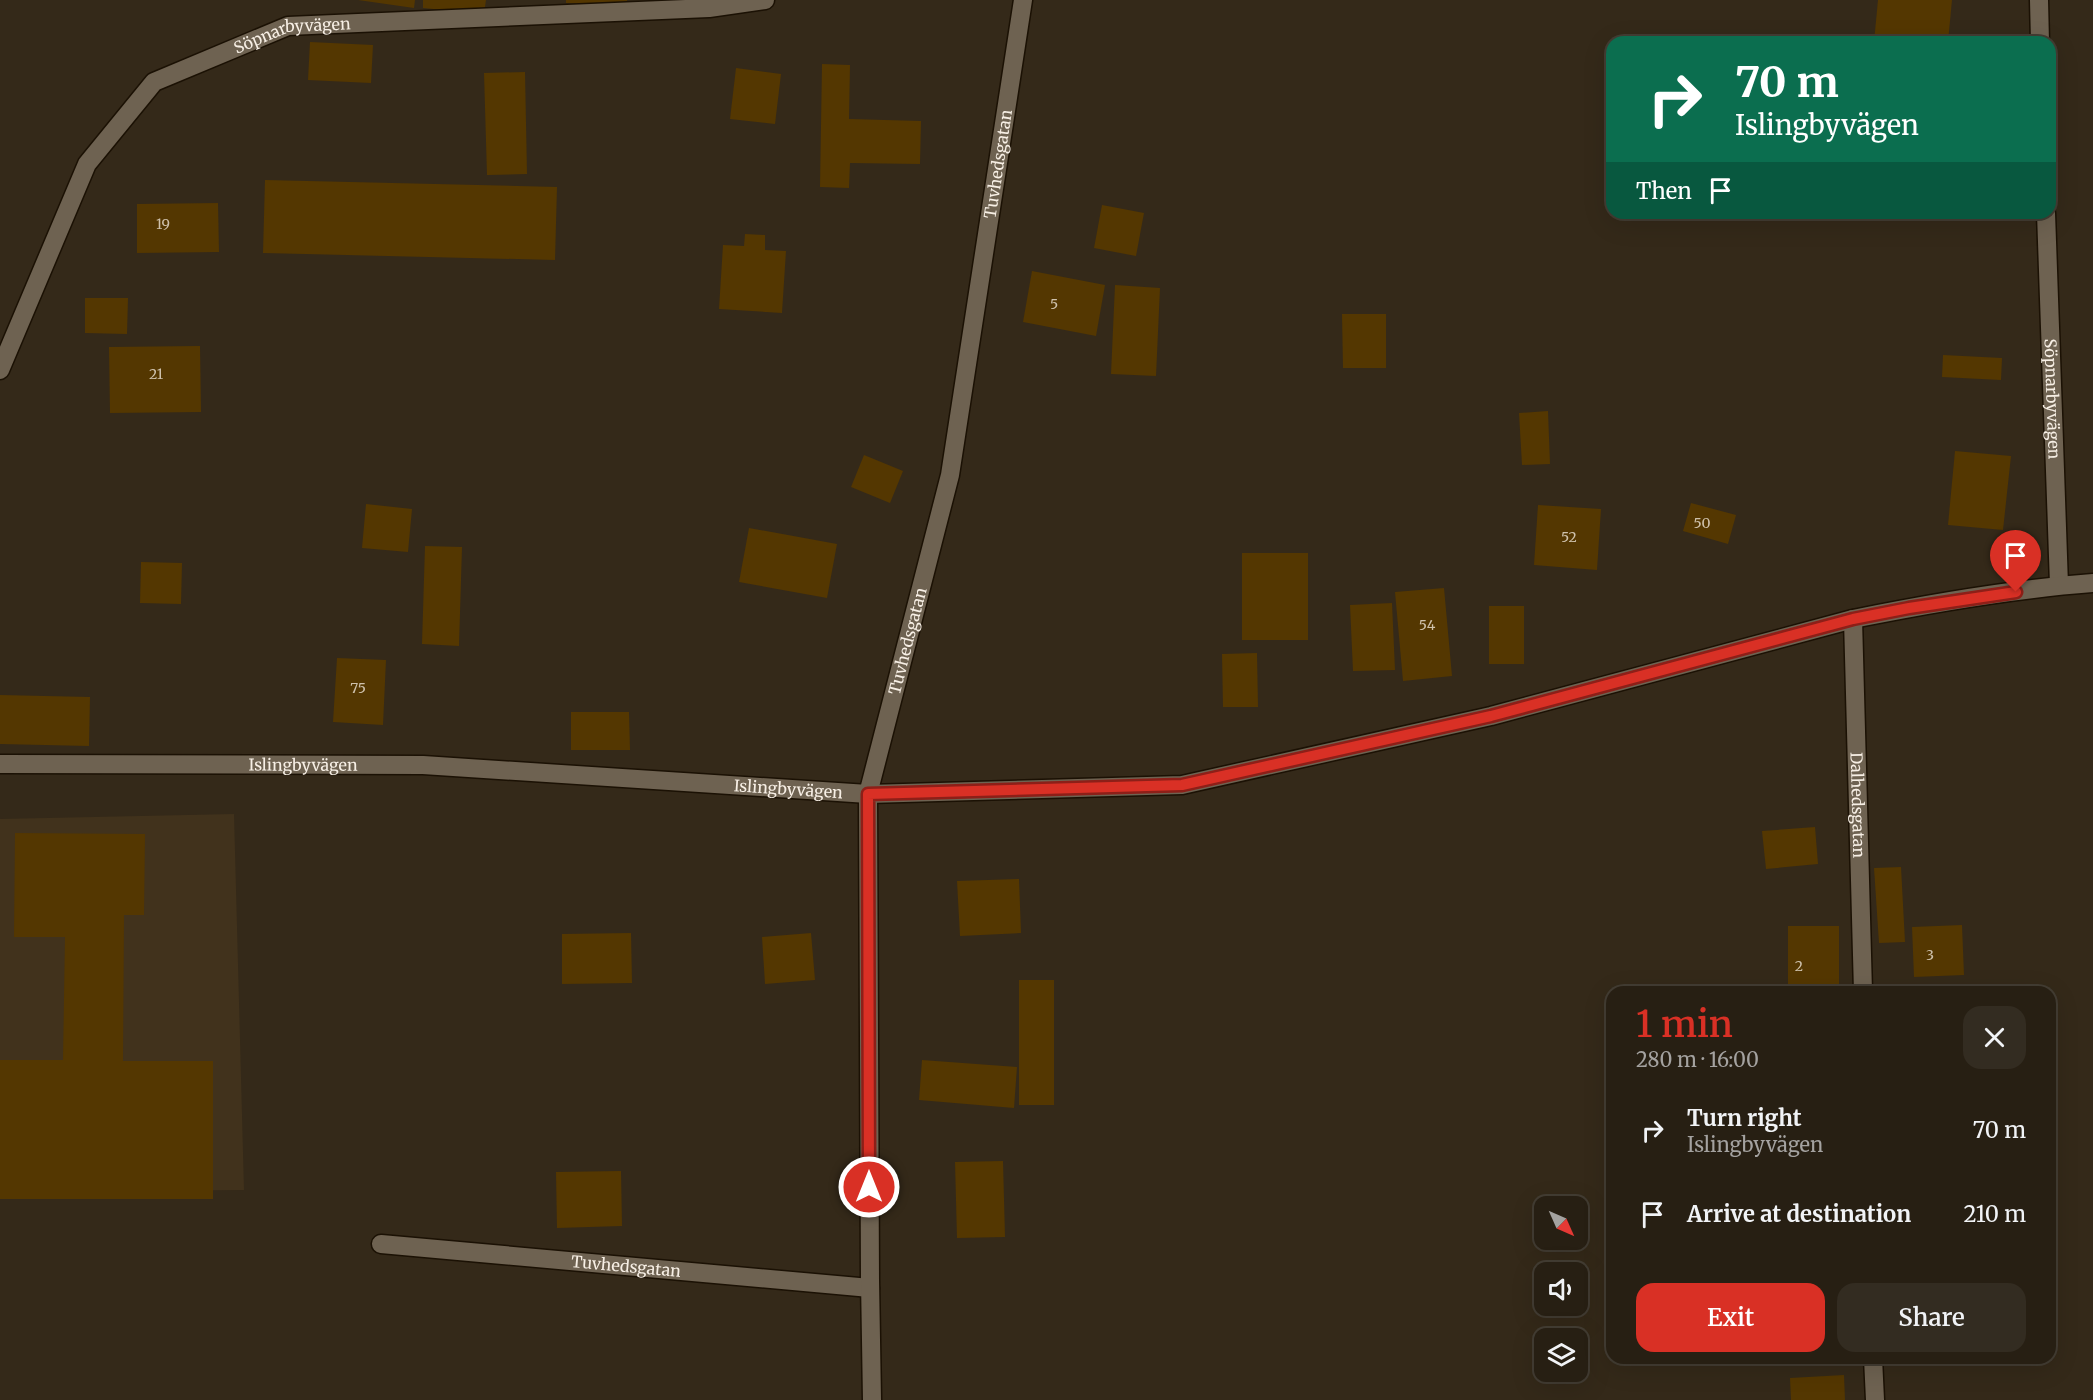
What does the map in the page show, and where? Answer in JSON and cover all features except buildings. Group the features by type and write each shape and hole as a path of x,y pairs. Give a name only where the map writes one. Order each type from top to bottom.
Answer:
{"street":[{"name":"Söpnarbyvägen","path":"0,370 87,165 154,82 288,26 709,8 765,0"},
{"name":"Tuvhedsgatan","path":"872,1400 868,794 950,475 1023,0"},
{"path":"2039,0 2040,36"},
{"name":"Söpnarbyvägen","path":"2046,219 2059,585"},
{"name":"Islingbyvägen","path":"0,764 423,765 868,794 1182,785 1491,716 1853,619 2059,585 2093,583"},
{"name":"Dalhedsgatan","path":"1853,619 1863,986"},
{"name":"Tuvhedsgatan","path":"381,1244 870,1288"},
{"path":"1874,1364 1875,1400"}],"shaded area":[{"path":"234,814 244,1190 0,1192 0,819"}],"route":[{"path":"869,1187 868,794 1182,785 1491,716 1853,619 2016,592"}]}
